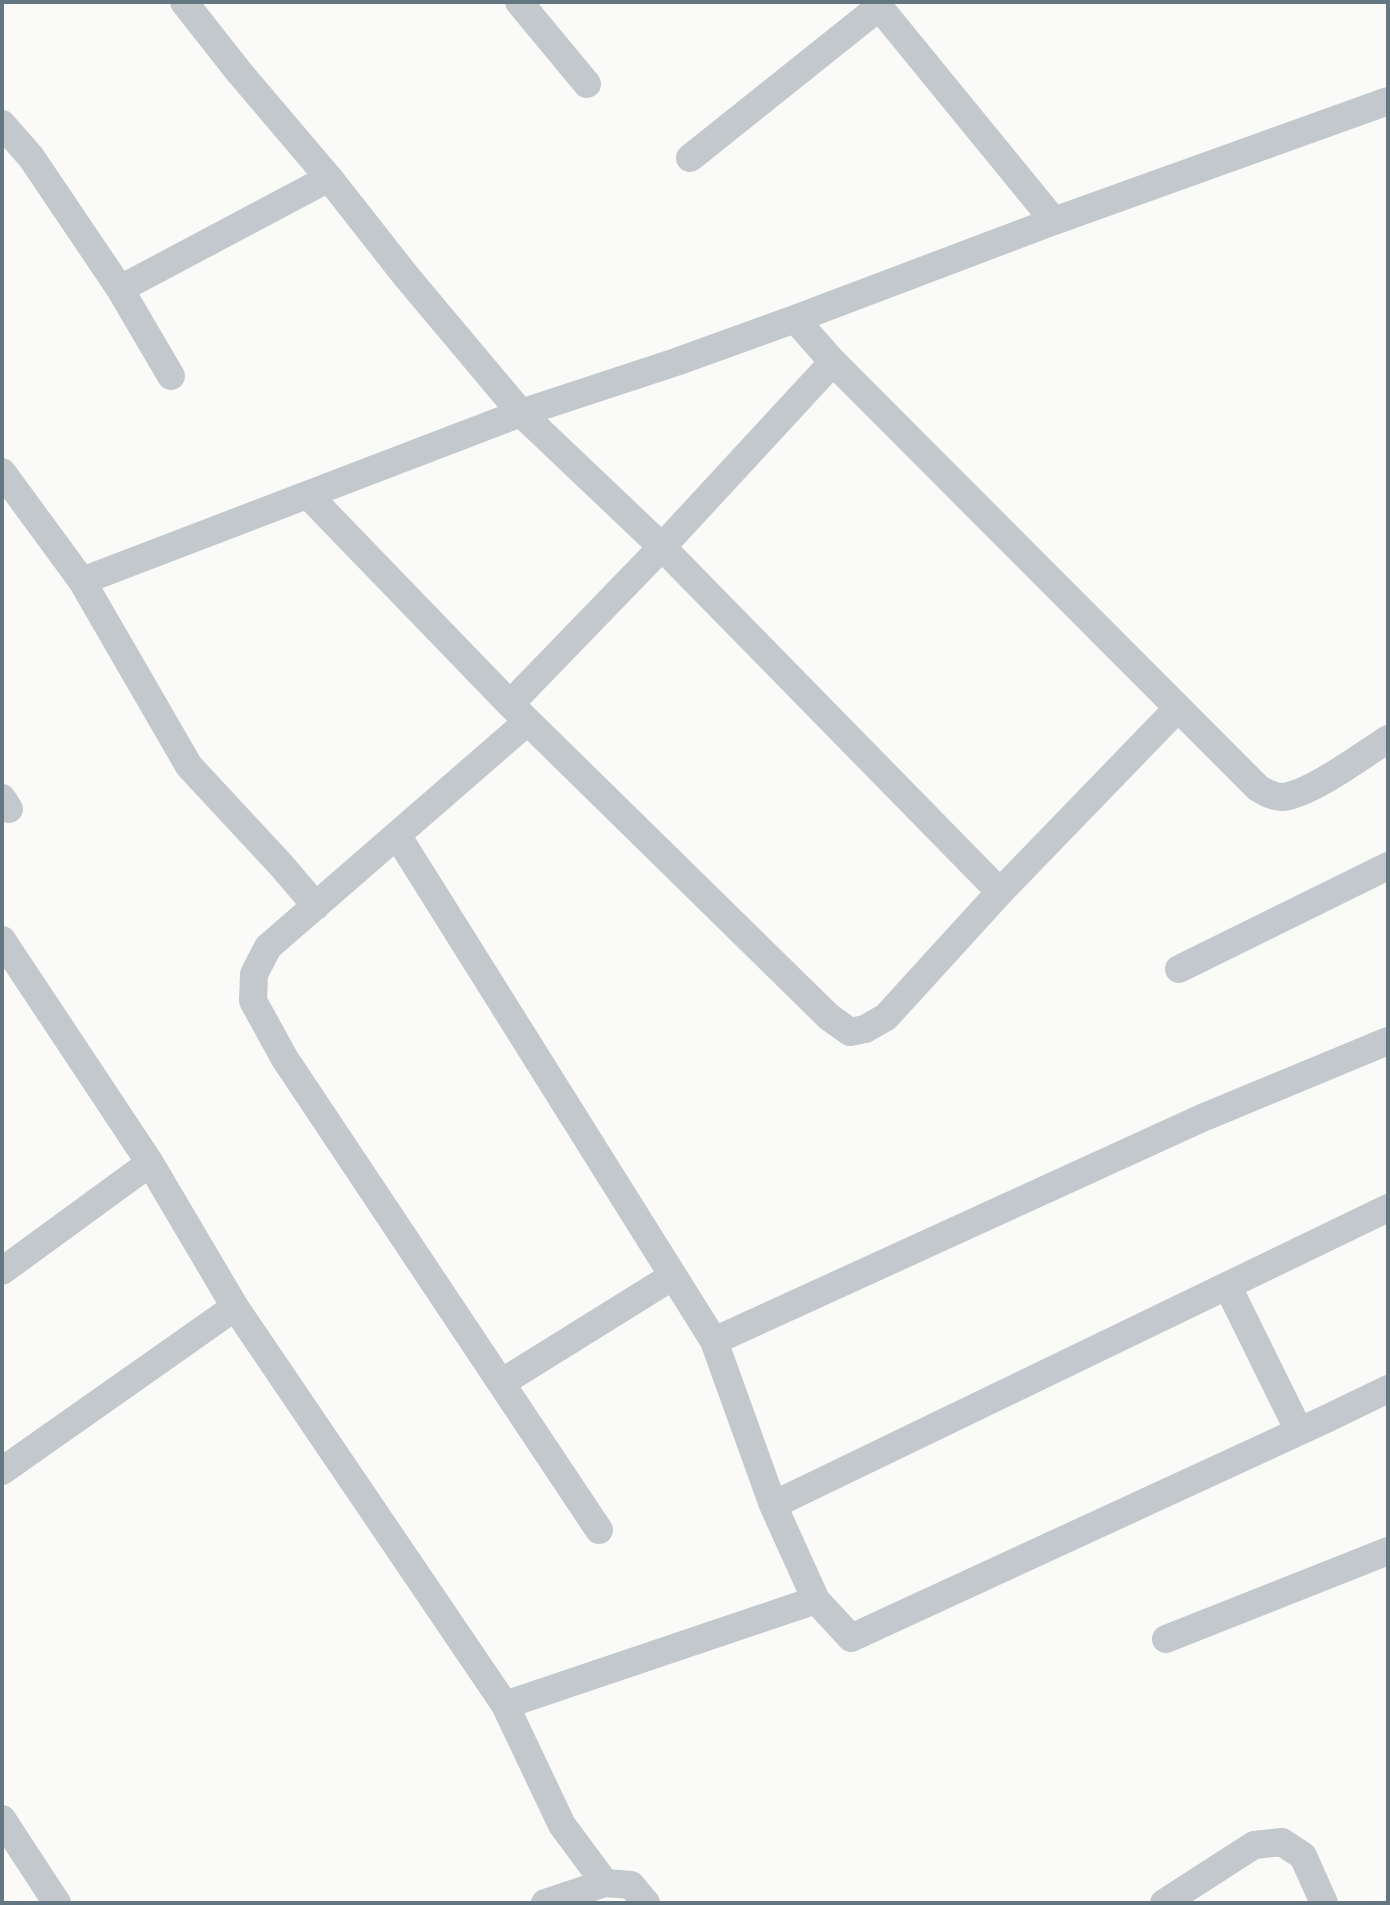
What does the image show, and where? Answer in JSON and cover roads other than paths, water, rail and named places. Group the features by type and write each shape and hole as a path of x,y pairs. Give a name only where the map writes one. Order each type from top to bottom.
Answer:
{"street":[{"path":"184,2 406,276 522,413 662,547 1000,892"},
{"path":"690,158 877,4 1054,221"},
{"path":"529,5 587,83"},
{"path":"82,581 522,413 676,362 1054,221 1388,101"},
{"path":"2,124 31,157 120,289 171,376"},
{"path":"120,289 328,178"},
{"path":"795,319 833,362 1258,788 1271,796 1283,797 1313,786 1388,739"},
{"path":"599,1531 285,1059 253,1001 254,974 268,947 397,835 519,713 662,547 833,362"},
{"path":"2,472 82,581 189,766 316,906"},
{"path":"308,495 519,713 829,1017 850,1032 865,1029 886,1017 1000,892 1178,708"},
{"path":"397,835 713,1341 773,1505 816,1600 851,1639 1388,1389"},
{"path":"1179,969 1388,866"},
{"path":"2,940 150,1163 236,1307 505,1705 562,1825 605,1883"},
{"path":"713,1341 1202,1118 1388,1041"},
{"path":"2,1271 150,1163"},
{"path":"773,1505 1388,1208"},
{"path":"501,1384 673,1276"},
{"path":"1228,1287 1299,1431"},
{"path":"2,1471 236,1307"},
{"path":"1166,1639 1388,1551"},
{"path":"505,1705 816,1600"},
{"path":"2,1819 10,1852 57,1903"},
{"path":"1164,1903 1254,1845 1282,1842 1303,1856 1324,1903"},
{"path":"545,1903 605,1883 631,1885 646,1903"}]}
